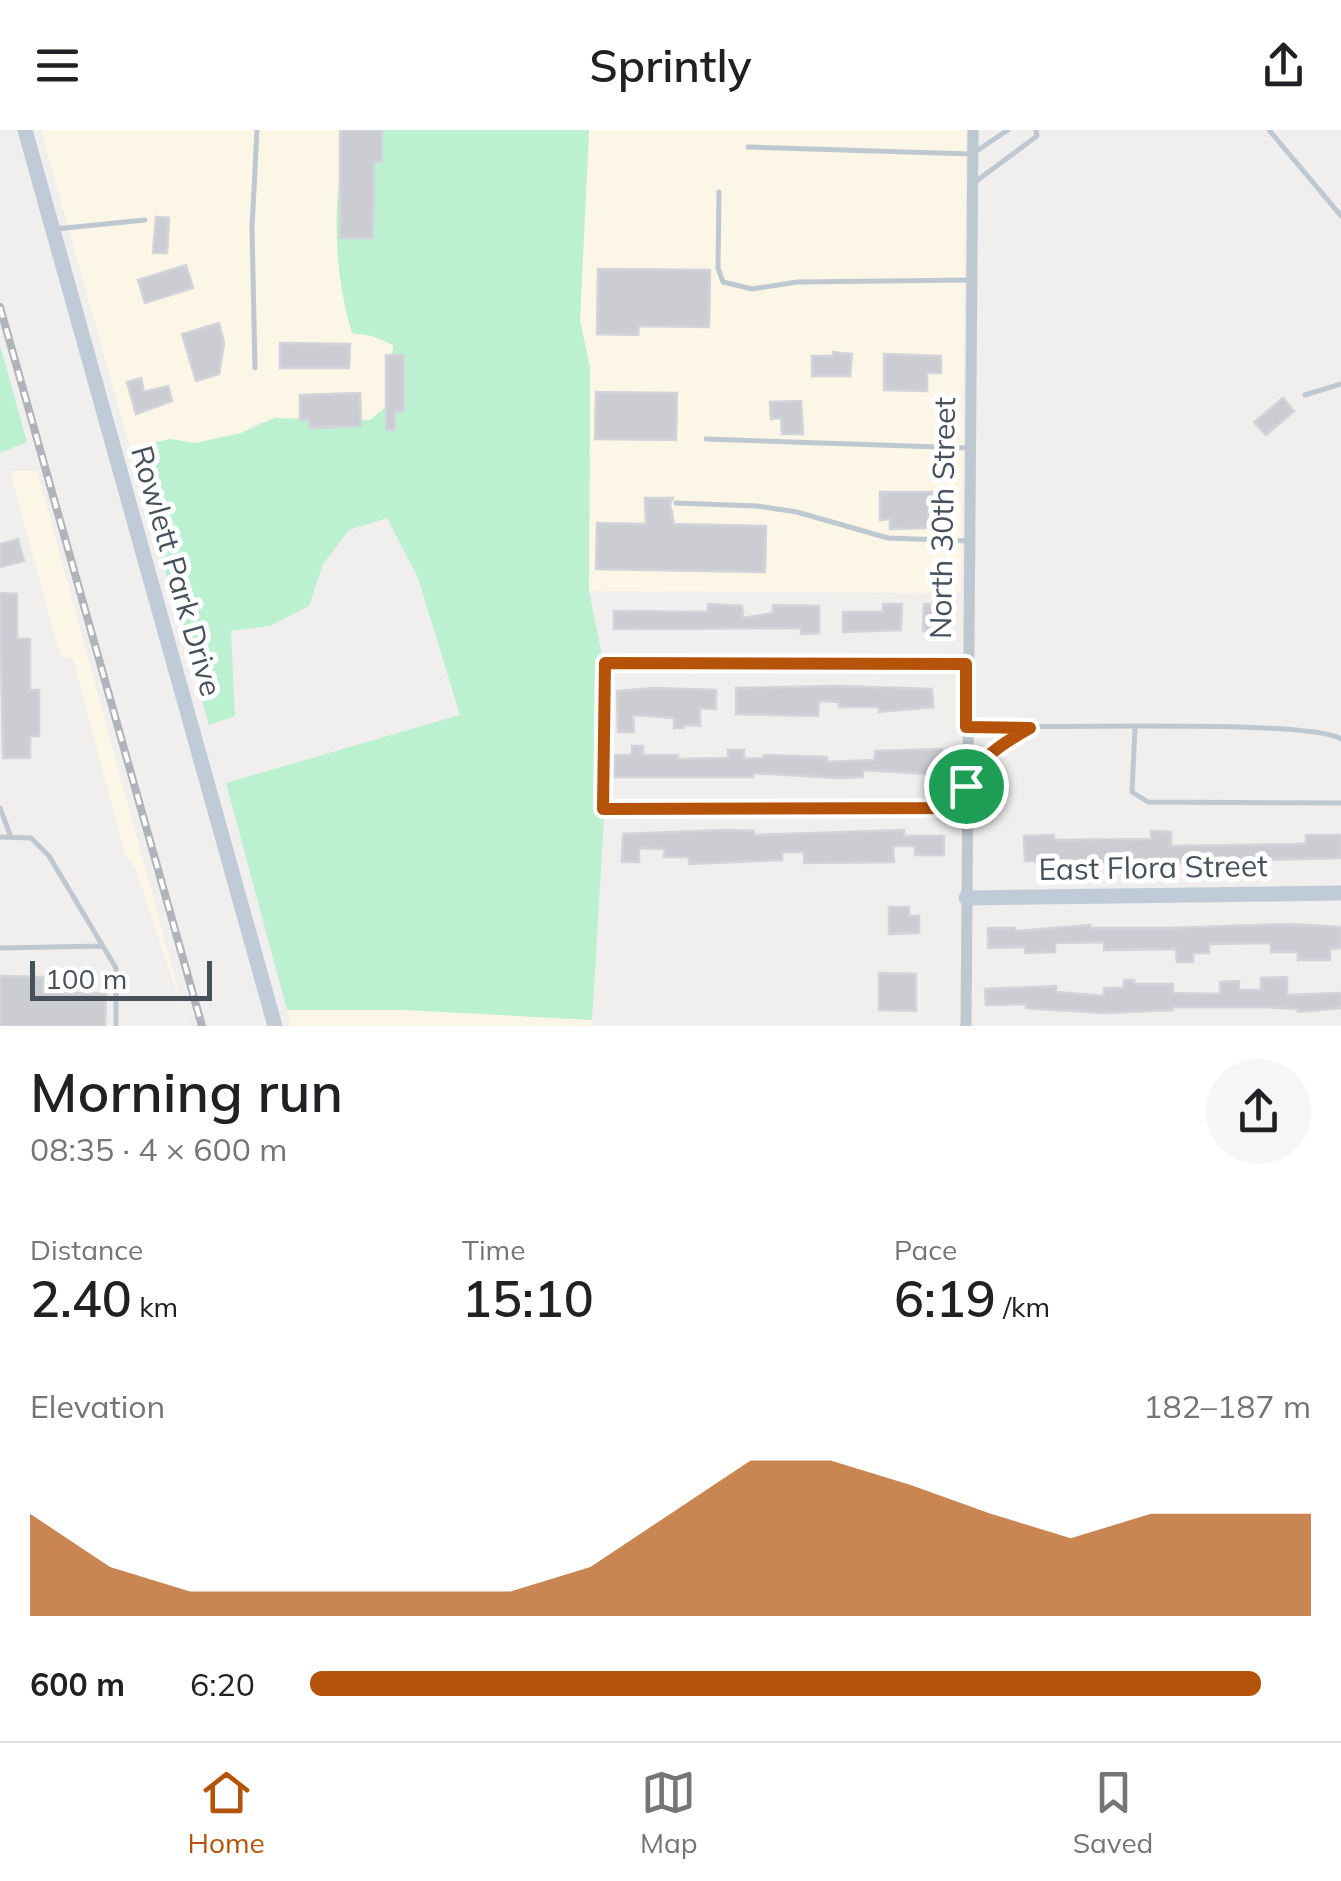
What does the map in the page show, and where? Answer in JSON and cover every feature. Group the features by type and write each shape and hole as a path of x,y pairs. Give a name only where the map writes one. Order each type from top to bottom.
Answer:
{"street":[{"name":"Rowlett Park Drive","path":"25,130 275,1026"},
{"name":"North 30th Street","path":"966,1026 972,130"},
{"path":"966,664 605,663 603,809 966,808"},
{"name":"East Flora Street","path":"966,898 1341,893"}],"lane":[{"path":"255,368 252,228 256,130"},
{"path":"748,147 972,154 1008,130"},
{"path":"972,184 1044,130"},
{"path":"1269,130 1341,216"},
{"path":"719,192 718,268 722,282 752,289 815,282 972,280"},
{"path":"52,230 145,220"},
{"path":"1305,394 1341,384"},
{"path":"706,440 970,448"},
{"path":"676,503 757,506 797,512 888,538 968,541"},
{"path":"966,727 1278,728 1332,732 1341,739"},
{"path":"966,786 994,749 1030,728"},
{"path":"1134,728 1132,792 1148,802 1341,803"},
{"path":"0,808 11,837"},
{"path":"0,837 31,838 43,846 116,968 116,1026"},
{"path":"0,948 103,946"}],"shaded area":[{"path":"41,130 355,130 352,333 393,345 388,405 370,420 258,422 241,433 195,443 170,439 153,443 136,469"},
{"path":"589,130 966,130 961,593 589,591 590,368 580,320"},
{"path":"10,471 37,471 188,1026 136,870 125,854 73,659 60,655"},
{"path":"287,1010 405,1010 592,1020 591,1026 291,1026"}],"green space":[{"path":"355,130 589,130 580,320 590,368 589,591 602,656 597,815 604,819 592,1020 405,1010 287,1010 226,783 460,715 418,578 387,518 349,530 323,564 309,606 270,626 231,631 235,716 209,725 136,469 152,443 170,439 195,443 241,433 274,418 370,420 388,405 393,345 352,333 341,286 337,202 346,151"},
{"path":"0,345 27,442 0,453"}],"building":[{"path":"340,130 382,130 382,162 374,162 373,238 340,238"},
{"path":"156,217 169,218 167,253 153,253"},
{"path":"186,265 193,288 145,303 138,280"},
{"path":"598,269 710,270 709,327 639,326 638,335 597,334"},
{"path":"219,323 224,343 219,374 196,381 182,334"},
{"path":"280,343 350,344 349,368 280,368"},
{"path":"833,352 852,354 850,376 812,376 812,356 833,356"},
{"path":"884,354 941,356 941,373 927,373 927,391 884,390"},
{"path":"386,355 404,355 404,411 395,411 395,430 386,430"},
{"path":"141,378 144,392 168,386 172,401 136,414 127,382"},
{"path":"596,392 677,393 676,440 595,439"},
{"path":"360,393 361,426 309,428 309,419 300,420 300,395"},
{"path":"1283,398 1294,411 1266,435 1254,422"},
{"path":"801,401 803,434 782,434 781,418 771,419 770,402"},
{"path":"880,492 937,492 938,510 928,510 928,528 890,529 890,519 880,520"},
{"path":"645,498 673,498 670,504 674,524 766,526 765,572 596,569 597,523 646,524"},
{"path":"18,539 24,561 0,567 0,544"},
{"path":"0,593 17,594 17,639 30,639 30,690 39,690 39,736 30,736 30,758 3,758"},
{"path":"708,604 742,606 743,618 773,613 773,605 819,606 819,633 801,634 801,628 614,629 614,611 708,612"},
{"path":"883,604 902,604 901,630 843,632 843,612 883,612"},
{"path":"924,604 941,605 940,632 923,631"},
{"path":"736,688 932,689 933,707 879,712 879,707 839,707 839,702 819,701 818,716 736,714"},
{"path":"716,690 716,709 700,708 700,726 684,728 674,728 674,718 633,715 634,732 618,732 617,691"},
{"path":"632,746 643,746 643,755 678,755 678,759 728,758 728,750 744,750 744,759 764,755 827,757 827,762 875,760 875,751 942,749 942,775 863,770 863,777 839,778 753,773 753,777 614,777 615,755 632,755"},
{"path":"904,830 904,836 944,836 944,855 915,855 915,846 893,846 894,862 804,863 804,852 782,852 782,860 689,864 689,857 664,857 665,849 639,848 639,862 622,862 623,834 754,831 754,835"},
{"path":"1151,831 1171,832 1171,846 1296,844 1306,843 1306,835 1341,835 1341,858 1211,864 1025,861 1024,836 1054,835 1054,840 1151,839"},
{"path":"889,907 909,907 909,916 919,916 919,933 889,934"},
{"path":"1289,924 1341,927 1341,948 1330,949 1330,960 1298,960 1298,952 1271,952 1271,943 1209,944 1209,953 1193,953 1193,962 1177,962 1176,949 1104,950 1104,942 1055,943 1055,952 1025,953 1025,947 988,948 988,928 1015,931 1090,925 1170,928"},
{"path":"879,973 916,974 916,1011 879,1010"},
{"path":"0,976 43,977 43,992 106,994 105,1026 0,1026"},
{"path":"1287,977 1287,995 1341,993 1341,1008 1298,1012 1262,1007 1173,1007 1104,1013 1026,1008 1026,1004 986,1005 985,989 1056,986 1056,992 1104,996 1104,988 1124,988 1124,980 1134,980 1134,984 1173,984 1173,993 1220,994 1220,982 1239,981 1239,990 1261,990 1261,978"}],"railway":[{"path":"0,307 202,1026"}],"route":[{"path":"605,663 966,664 966,727 1030,728 984,757 966,786 966,808 603,809 605,663"}]}
